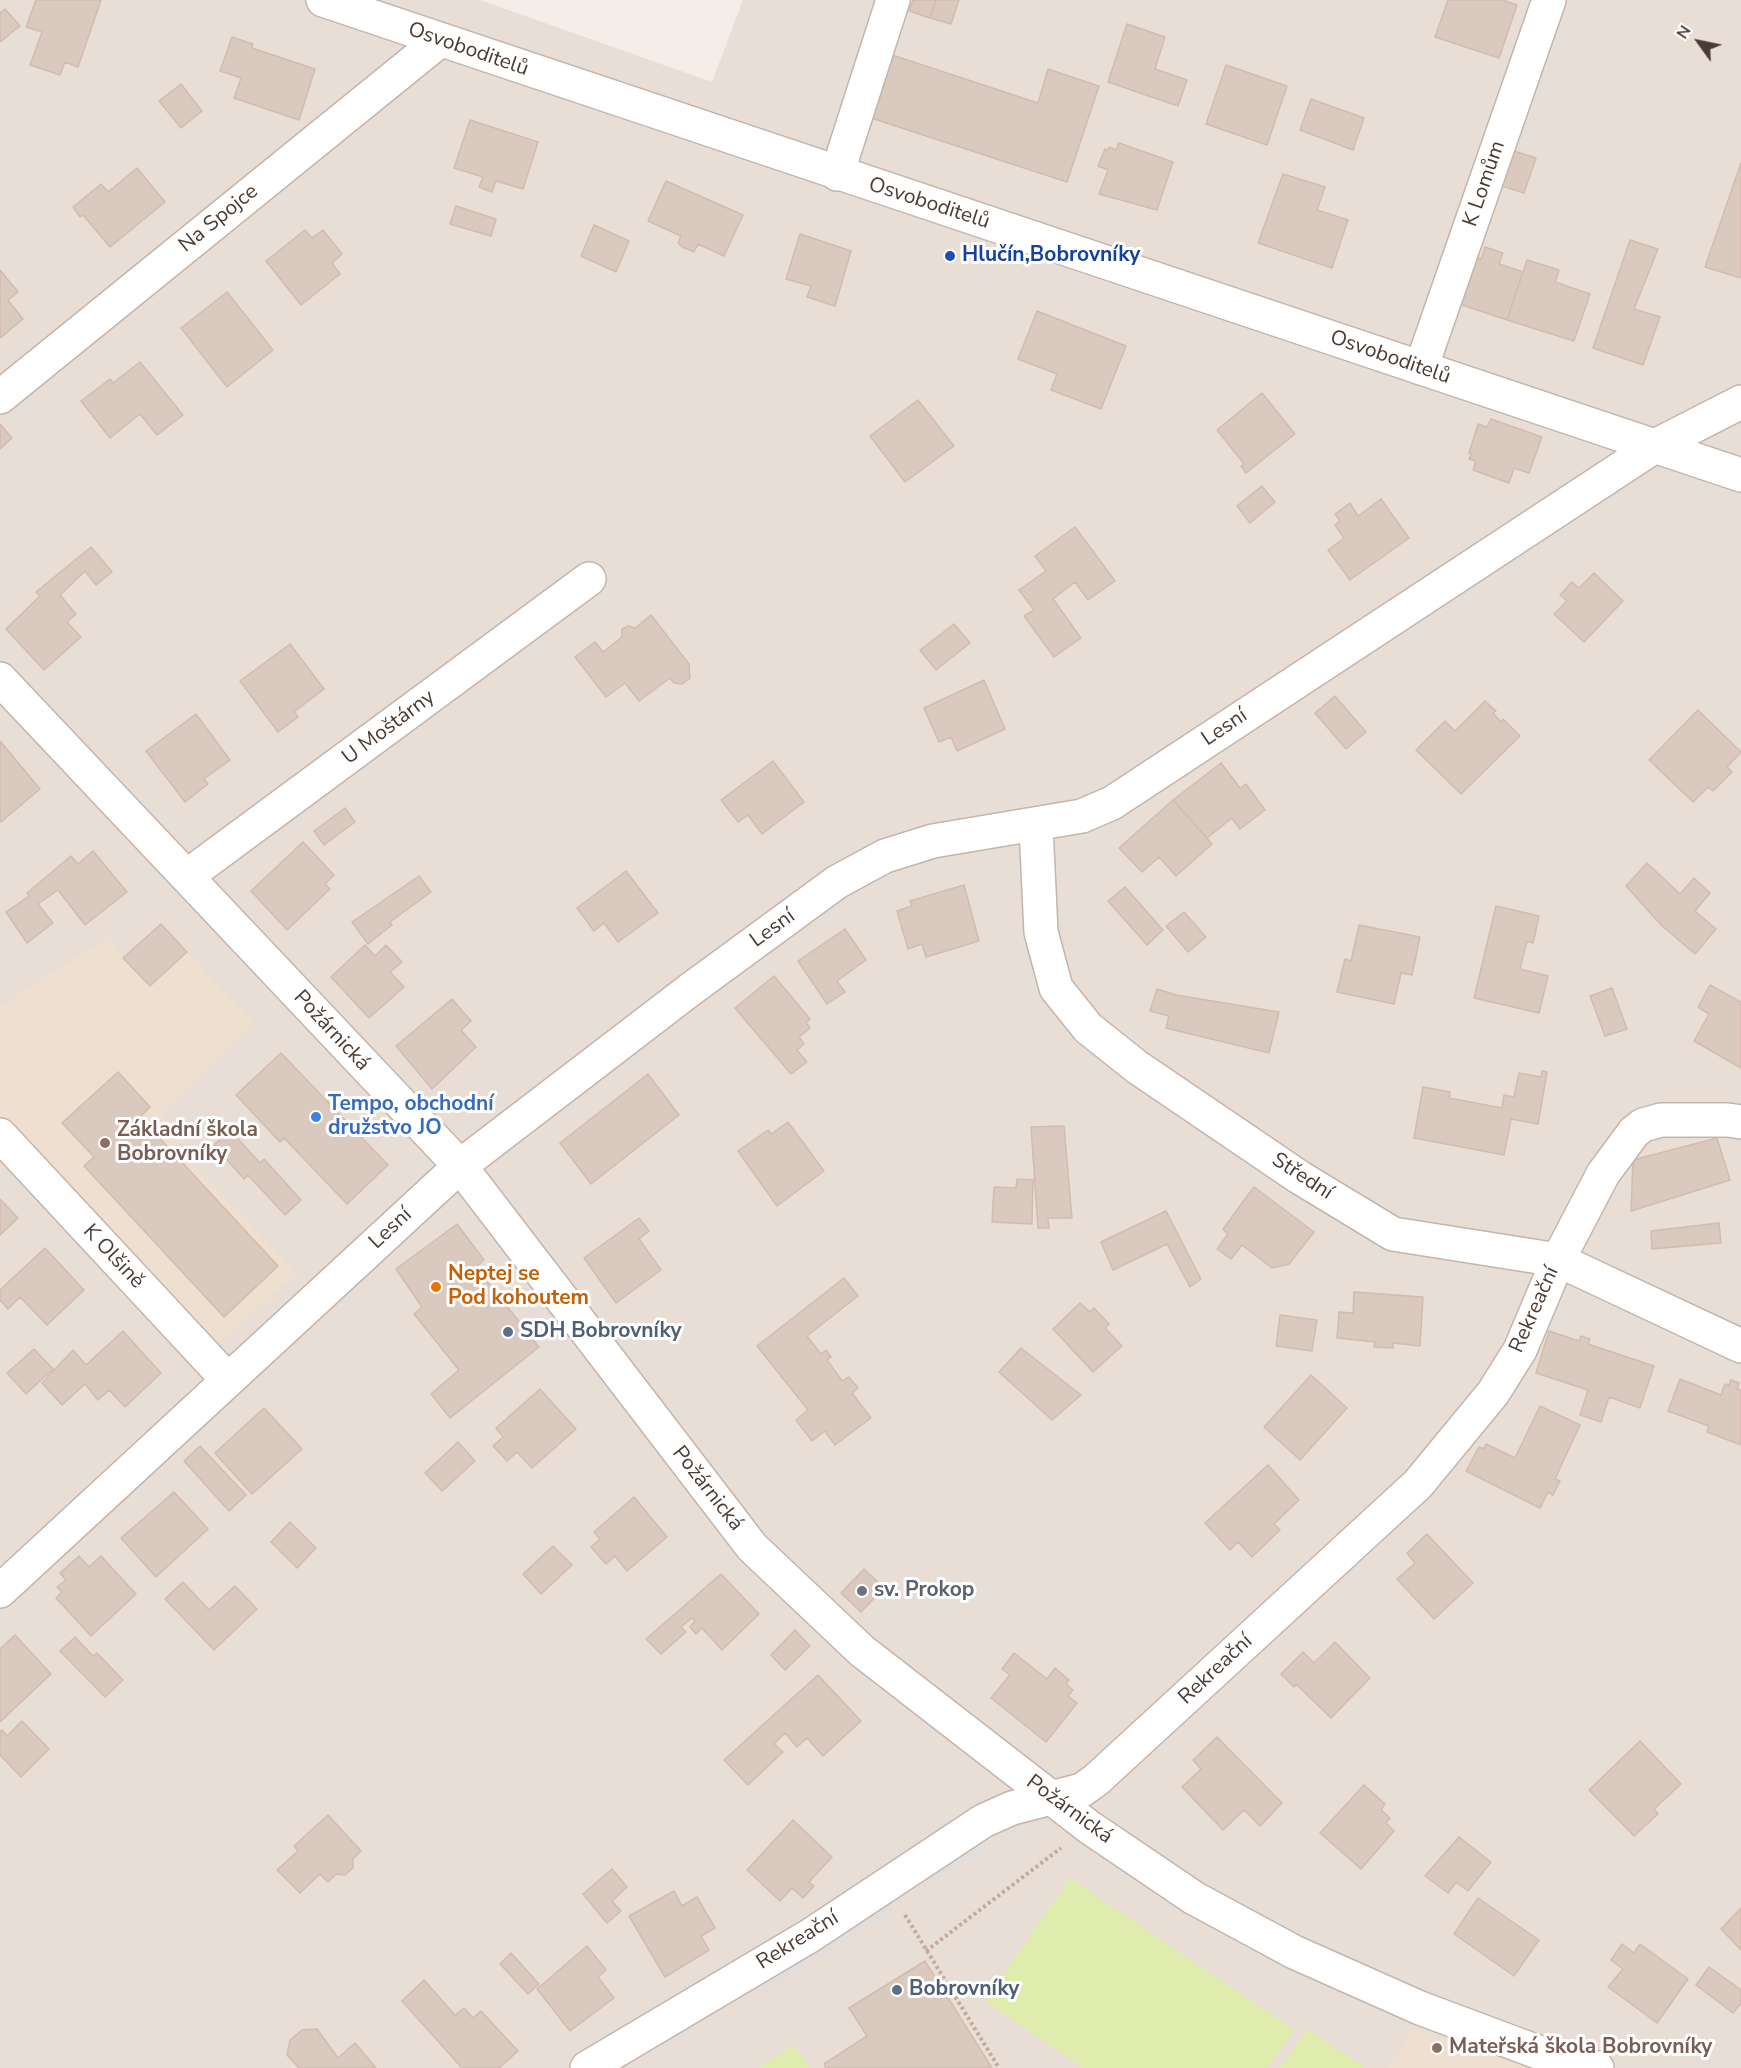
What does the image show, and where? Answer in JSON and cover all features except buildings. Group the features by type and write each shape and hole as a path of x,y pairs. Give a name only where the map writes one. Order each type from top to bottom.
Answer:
{"street":[{"name":"Osvoboditelů","path":"323,0 439,41 1741,475"},
{"path":"837,174 893,0"},
{"name":"K Lomům","path":"1421,368 1549,0"},
{"name":"Na Spojce","path":"0,397 439,41"},
{"name":"Lesní","path":"0,1591 460,1166 691,989 837,882 885,856 933,841 1036,826 1083,816 1112,803 1655,446 1741,402"},
{"name":"U Moštárny","path":"187,876 590,579"},
{"name":"Požárnická","path":"0,679 460,1166 752,1547 862,1651 1089,1827 1194,1898 1294,1952 1420,2008 1544,2054 1597,2068"},
{"name":"Střední","path":"1036,826 1041,932 1056,988 1088,1028 1137,1067 1290,1170 1393,1234 1558,1260 1741,1346"},
{"name":"Rekreační","path":"587,2068 811,1935 983,1821 1012,1808 1082,1790 1096,1780 1418,1484 1493,1393 1520,1350 1558,1260 1603,1174 1627,1139 1643,1125 1652,1122 1691,1119 1741,1122"},
{"name":"K Olšině","path":"0,1135 227,1379"}],"path":[{"path":"926,1951 1089,1827"},
{"path":"887,1885 999,2068"}],"shaded area":[{"path":"0,0 480,0 712,82 743,0 1741,0 1741,2068 0,2068"},
{"name":"Základní škola Bobrovníky","path":"106,938 150,986 187,952 255,1024 162,1113 184,1139 176,1147 297,1273 215,1347 0,1110 0,1006"},
{"path":"987,1840 984,1852 929,1887 923,1879"},
{"path":"885,1899 894,1912 760,1996 753,1984"},
{"path":"684,2022 691,2033 649,2057 643,2047"},
{"name":"Mateřská škola Bobrovníky","path":"1414,2029 1530,2068 1388,2068"}],"green space":[{"path":"1070,1878 1294,2030 1268,2068 1083,2068 985,2001"},
{"path":"1307,2029 1364,2067 1364,2068 1280,2068"},
{"path":"794,2045 809,2068 757,2068"}],"place":[{"name":"Hlučín,Bobrovníky","path":"950,256"},
{"name":"Tempo, obchodní družstvo JO","path":"316,1117"},
{"name":"Základní škola Bobrovníky","path":"105,1143"},
{"name":"Neptej se Pod kohoutem","path":"436,1287"},
{"name":"SDH Bobrovníky","path":"508,1332"},
{"name":"sv. Prokop","path":"862,1591"},
{"name":"Bobrovníky","path":"897,1990"},
{"name":"Mateřská škola Bobrovníky","path":"1437,2048"}]}
